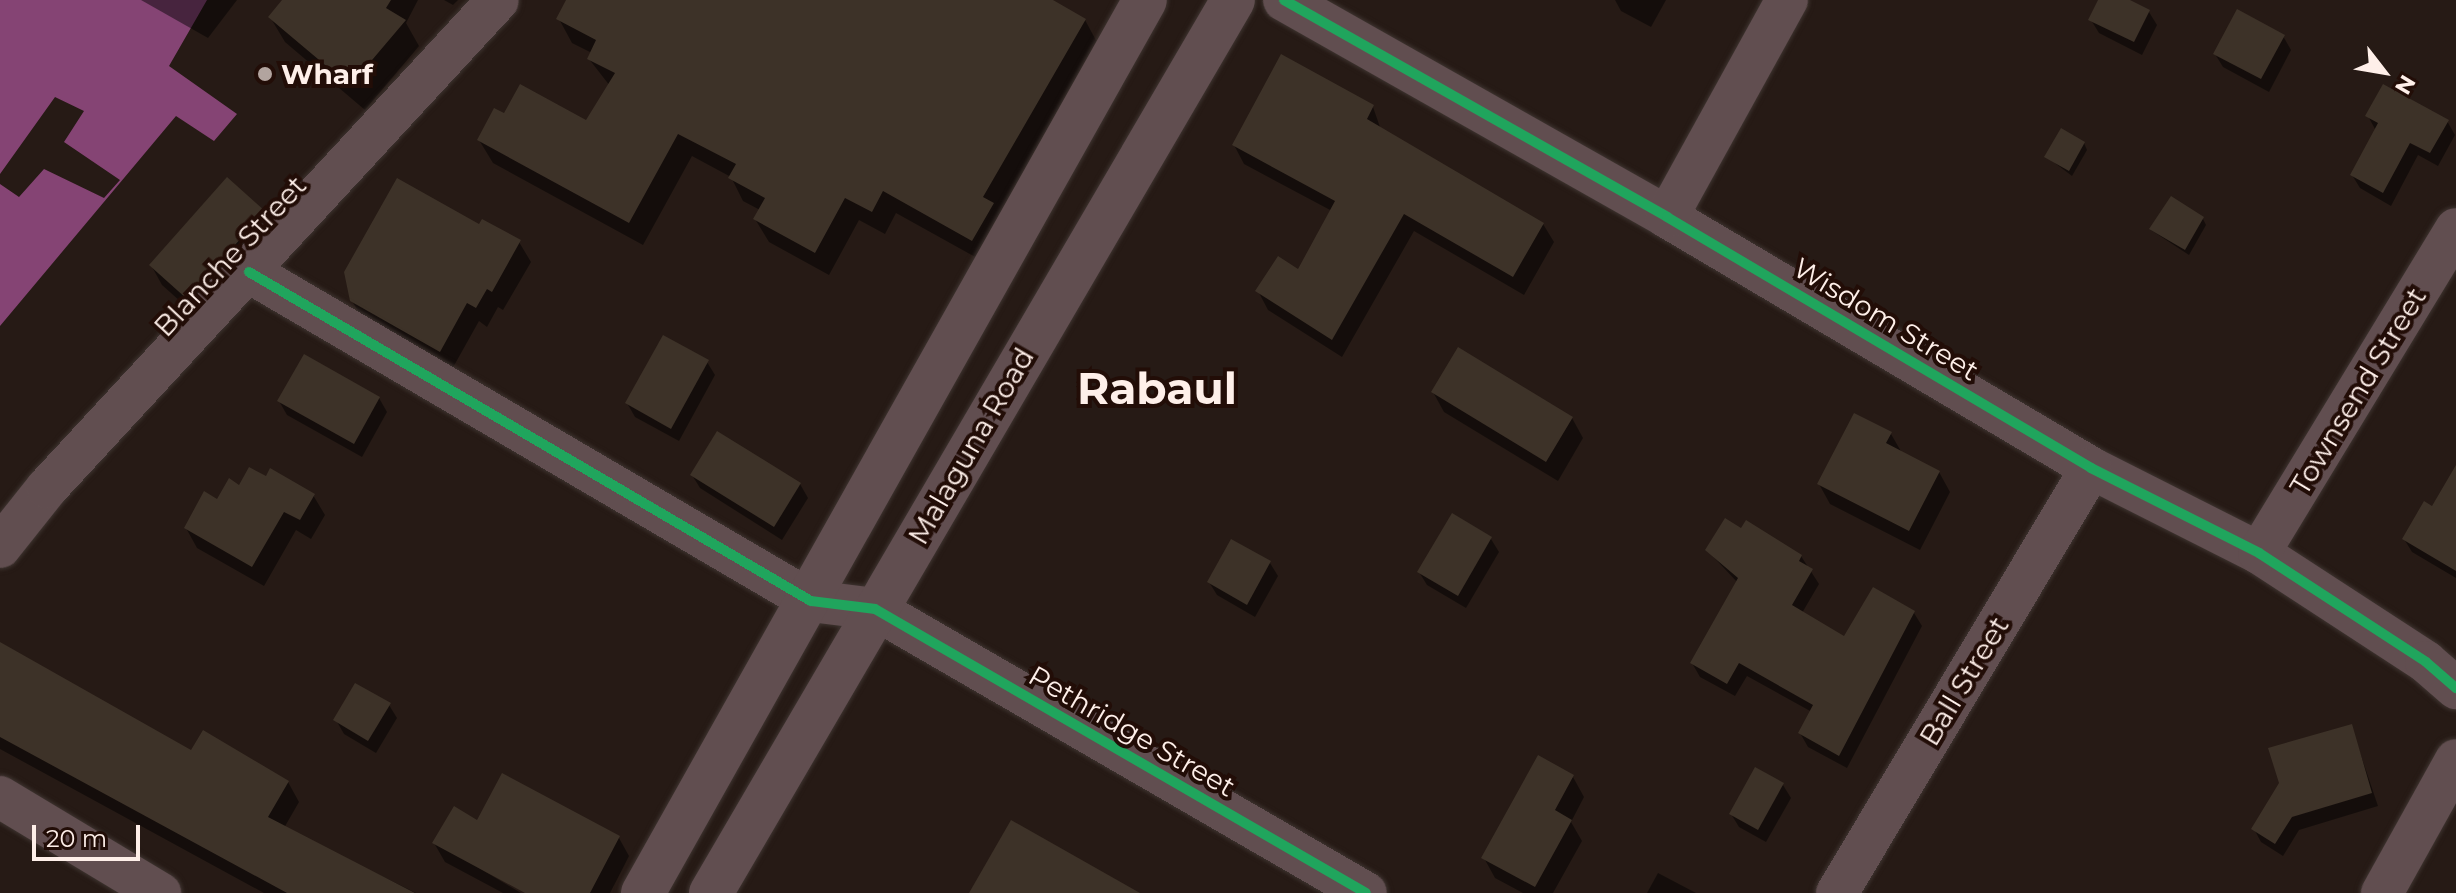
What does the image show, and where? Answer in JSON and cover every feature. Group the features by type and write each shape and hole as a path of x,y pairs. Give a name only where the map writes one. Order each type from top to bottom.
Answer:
{"street":[{"name":"Blanche Street","path":"0,547 47,488 498,0"},
{"path":"643,893 811,601 1145,0"},
{"name":"Malaguna Road","path":"711,893 1233,0"},
{"name":"Wisdom Street","path":"1284,0 1667,217 2091,468 2259,553 2426,662 2456,688"},
{"path":"1667,217 1787,0"},
{"name":"Townsend Street","path":"2259,553 2456,229"},
{"path":"249,272 811,601 875,609"},
{"name":"Ball Street","path":"1837,893 2091,468"},
{"name":"Pethridge Street","path":"875,609 1366,893"},
{"path":"2382,893 2456,760"},
{"path":"0,797 160,893"}],"shaded area":[{"path":"0,0 207,0 169,66 237,114 214,141 176,116 0,326"}],"pier":[{"path":"55,97 84,111 64,142 120,180 104,198 44,169 19,197 0,184 0,174"}],"building":[{"path":"282,0 391,0 386,8 406,20 350,86 268,17"},
{"path":"566,0 1053,0 1086,19 983,197 994,203 972,241 883,191 872,212 845,198 815,253 753,219 765,198 728,178 736,164 678,134 629,223 477,140 494,108 504,113 520,84 586,120 615,73 587,59 596,40 556,19"},
{"path":"2098,0 2130,0 2150,10 2134,42 2088,20"},
{"path":"2237,9 2285,35 2261,79 2213,54"},
{"path":"1281,54 1374,105 1367,119 1544,223 1513,277 1404,214 1332,340 1255,291 1278,256 1298,269 1335,201 1232,145"},
{"path":"2383,84 2449,120 2430,153 2410,143 2383,193 2350,175 2378,123 2365,116"},
{"path":"2061,128 2085,142 2069,171 2044,157"},
{"path":"227,177 265,211 187,299 149,265"},
{"path":"397,178 479,224 482,219 521,240 492,292 487,289 476,308 467,303 440,352 350,301 344,272"},
{"path":"2171,196 2204,217 2185,250 2149,229"},
{"path":"663,335 709,360 671,429 625,403"},
{"path":"1458,347 1573,417 1546,462 1431,392"},
{"path":"304,354 380,397 354,444 277,401"},
{"path":"1854,413 1892,432 1886,443 1940,471 1909,531 1817,484"},
{"path":"717,431 801,483 774,527 690,475"},
{"path":"2456,465 2456,571 2402,539 2424,501 2432,506"},
{"path":"249,467 266,476 270,468 315,494 300,520 284,512 252,567 184,528 204,491 217,499 229,478 239,485"},
{"path":"1452,513 1492,537 1458,596 1417,572"},
{"path":"1725,518 1741,528 1746,520 1802,555 1799,561 1813,569 1792,605 1844,636 1873,587 1915,611 1839,756 1798,733 1813,705 1739,663 1727,684 1690,663 1738,578 1705,550"},
{"path":"1231,539 1271,561 1247,605 1207,582"},
{"path":"0,642 191,750 203,730 289,781 268,817 415,893 287,893 0,737"},
{"path":"355,683 391,703 368,741 333,720"},
{"path":"2352,724 2372,793 2292,817 2275,844 2251,829 2279,783 2268,748"},
{"path":"1538,755 1574,775 1555,810 1572,820 1535,887 1481,858"},
{"path":"1755,767 1784,783 1758,830 1729,814"},
{"path":"502,773 620,836 590,893 525,893 432,843 454,806 477,820"},
{"path":"1011,820 1140,893 969,893"}],"cycle path":[{"path":"1284,0 1667,217 2091,468 2259,553 2426,662 2456,688"},
{"path":"249,272 811,601 875,609 1366,893"}],"place":[{"name":"Wharf","path":"265,74"}],"district":[{"name":"Rabaul","path":"1157,388"}]}
